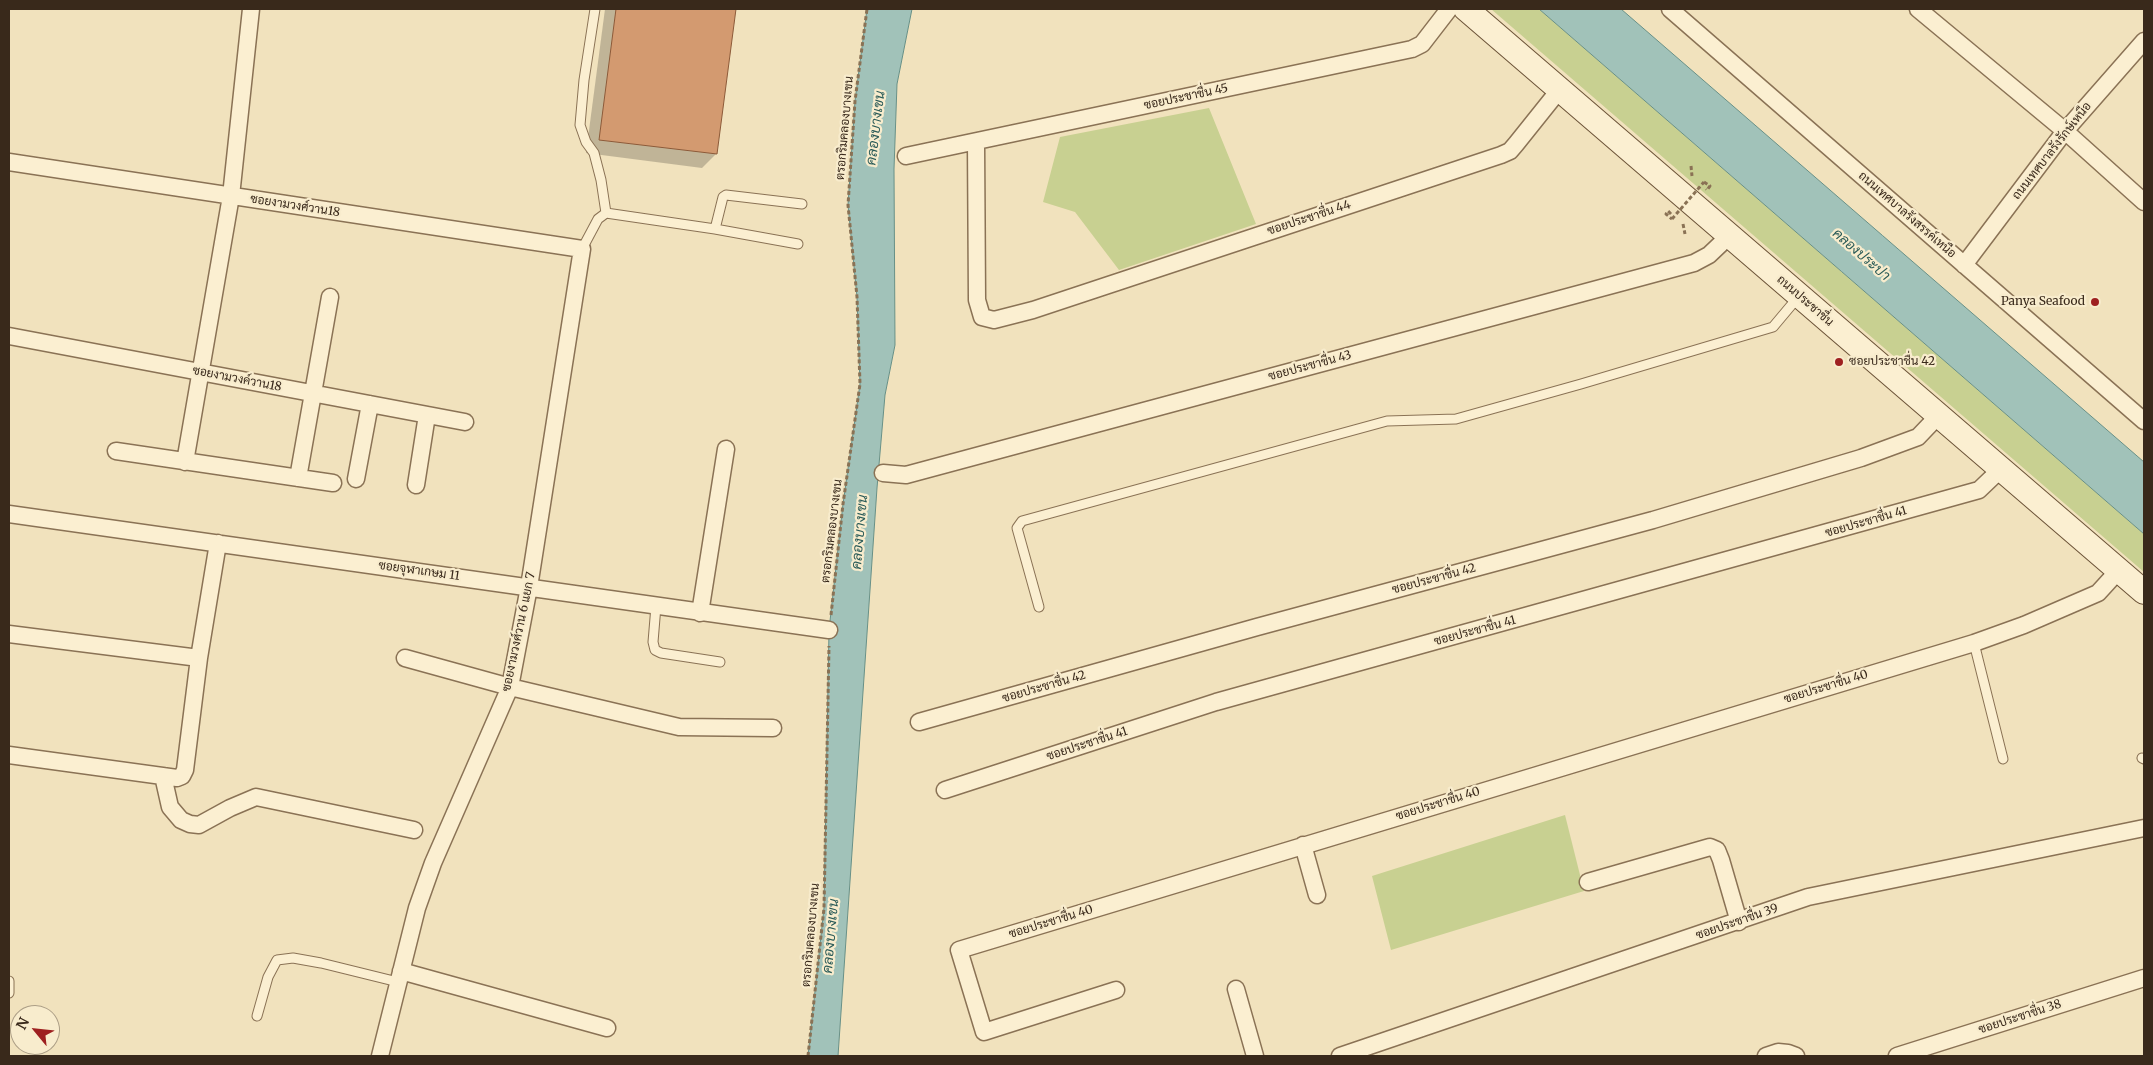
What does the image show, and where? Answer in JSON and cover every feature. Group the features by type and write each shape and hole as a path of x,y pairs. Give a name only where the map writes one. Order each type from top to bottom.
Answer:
{"main road":[{"name":"ถนนประชาชื่น","path":"1466,9 2144,592"}],"street":[{"path":"186,462 232,196 251,9"},
{"name":"ซอยประชาชื่น 45","path":"906,156 1412,49 1422,44 1449,9"},
{"name":"ถนนเทศบาลรังสรรค์เหนือ","path":"1670,9 2144,421"},
{"path":"1918,9 2065,132 2144,202"},
{"name":"ถนนเทศบาลรังรักษ์เหนือ","path":"1964,265 2065,132 2144,41"},
{"name":"ซอยประชาชื่น 44","path":"976,142 977,300 982,317 994,320 1033,310 1510,150 1560,89"},
{"name":"ซอยงามวงศ์วาน18","path":"9,162 582,249"},
{"name":"ซอยประชาชื่น 43","path":"883,473 906,474 1694,263 1709,255 1729,236"},
{"name":"ซอยงามวงศ์วาน 6 แยก 7","path":"380,1056 417,908 433,863 510,687 529,587 582,249"},
{"path":"298,478 330,297"},
{"name":"ซอยงามวงค์วาน18","path":"9,336 464,422"},
{"path":"356,480 370,404"},
{"path":"416,485 427,415"},
{"name":"ซอยประชาชื่น 42","path":"919,722 1257,627 1652,520 1862,458 1918,437 1938,415"},
{"path":"700,613 726,449"},
{"path":"116,451 333,483"},
{"name":"ซอยประชาชื่น 41","path":"945,790 1216,702 1979,490 2001,469"},
{"name":"ซอยจุฬาเกษม 11","path":"9,514 829,630"},
{"path":"9,755 177,778 182,776 185,770 199,658 218,543"},
{"name":"ซอยประชาชื่น 40","path":"1116,990 984,1032 959,950 1974,643 2024,625 2098,593 2119,570"},
{"path":"9,634 199,658"},
{"path":"405,658 510,687 678,727 773,728"},
{"path":"163,776 170,807 174,814 190,824 199,825 244,801 256,797 414,830"},
{"name":"ซอยประชาชื่น 39","path":"1340,1056 1808,897 2144,828"},
{"path":"1303,846 1317,895"},
{"path":"1588,882 1710,846 1717,850 1721,860 1739,922"},
{"path":"399,977 607,1028"},
{"name":"ซอยประชาชื่น 38","path":"1897,1056 2144,978"},
{"path":"1236,989 1256,1056"},
{"path":"1766,1056 1778,1052 1796,1056"}],"lane":[{"path":"595,9 584,80 580,125 586,142 594,153 601,180 606,213"},
{"path":"715,229 723,197 726,195 802,204"},
{"path":"582,249 598,219 606,213 715,229 798,244"},
{"path":"1039,607 1017,528 1022,521 1387,421 1456,419 1581,384 1772,327 1799,296"},
{"path":"656,606 653,642 655,650 661,653 720,662"},
{"path":"1974,643 2003,759"},
{"path":"257,1016 268,978 277,960 293,958 399,977"},
{"path":"9,981 9,993"}],"path":[{"name":"ตรอกริมคลองบางเขน","path":"808,1056 824,908 829,630 843,504 860,384 857,297 848,204 855,101 867,9"},
{"path":"1685,234 1684,226 1668,212 1666,214 1672,219 1704,182"}],"green space":[{"path":"1491,9 1539,9 2144,534 2144,572"},
{"path":"1209,108 1256,224 1119,270 1075,212 1043,202 1060,137"},
{"path":"1565,815 1584,891 1391,950 1372,876"}],"water":[{"name":"คลองบางเขน","path":"867,9 912,9 897,84 894,169 895,345 885,395 877,488 838,1056 808,1056 824,908 829,630 843,504 860,384 857,297 848,205 855,101"},
{"name":"คลองประปา","path":"1539,9 1621,9 2144,462 2144,534"}],"building":[{"path":"616,9 736,9 717,154 599,140"}],"place":[{"name":"Panya Seafood","path":"2095,302"},
{"name":"ซอยประชาชื่น 42","path":"1839,362"}]}
